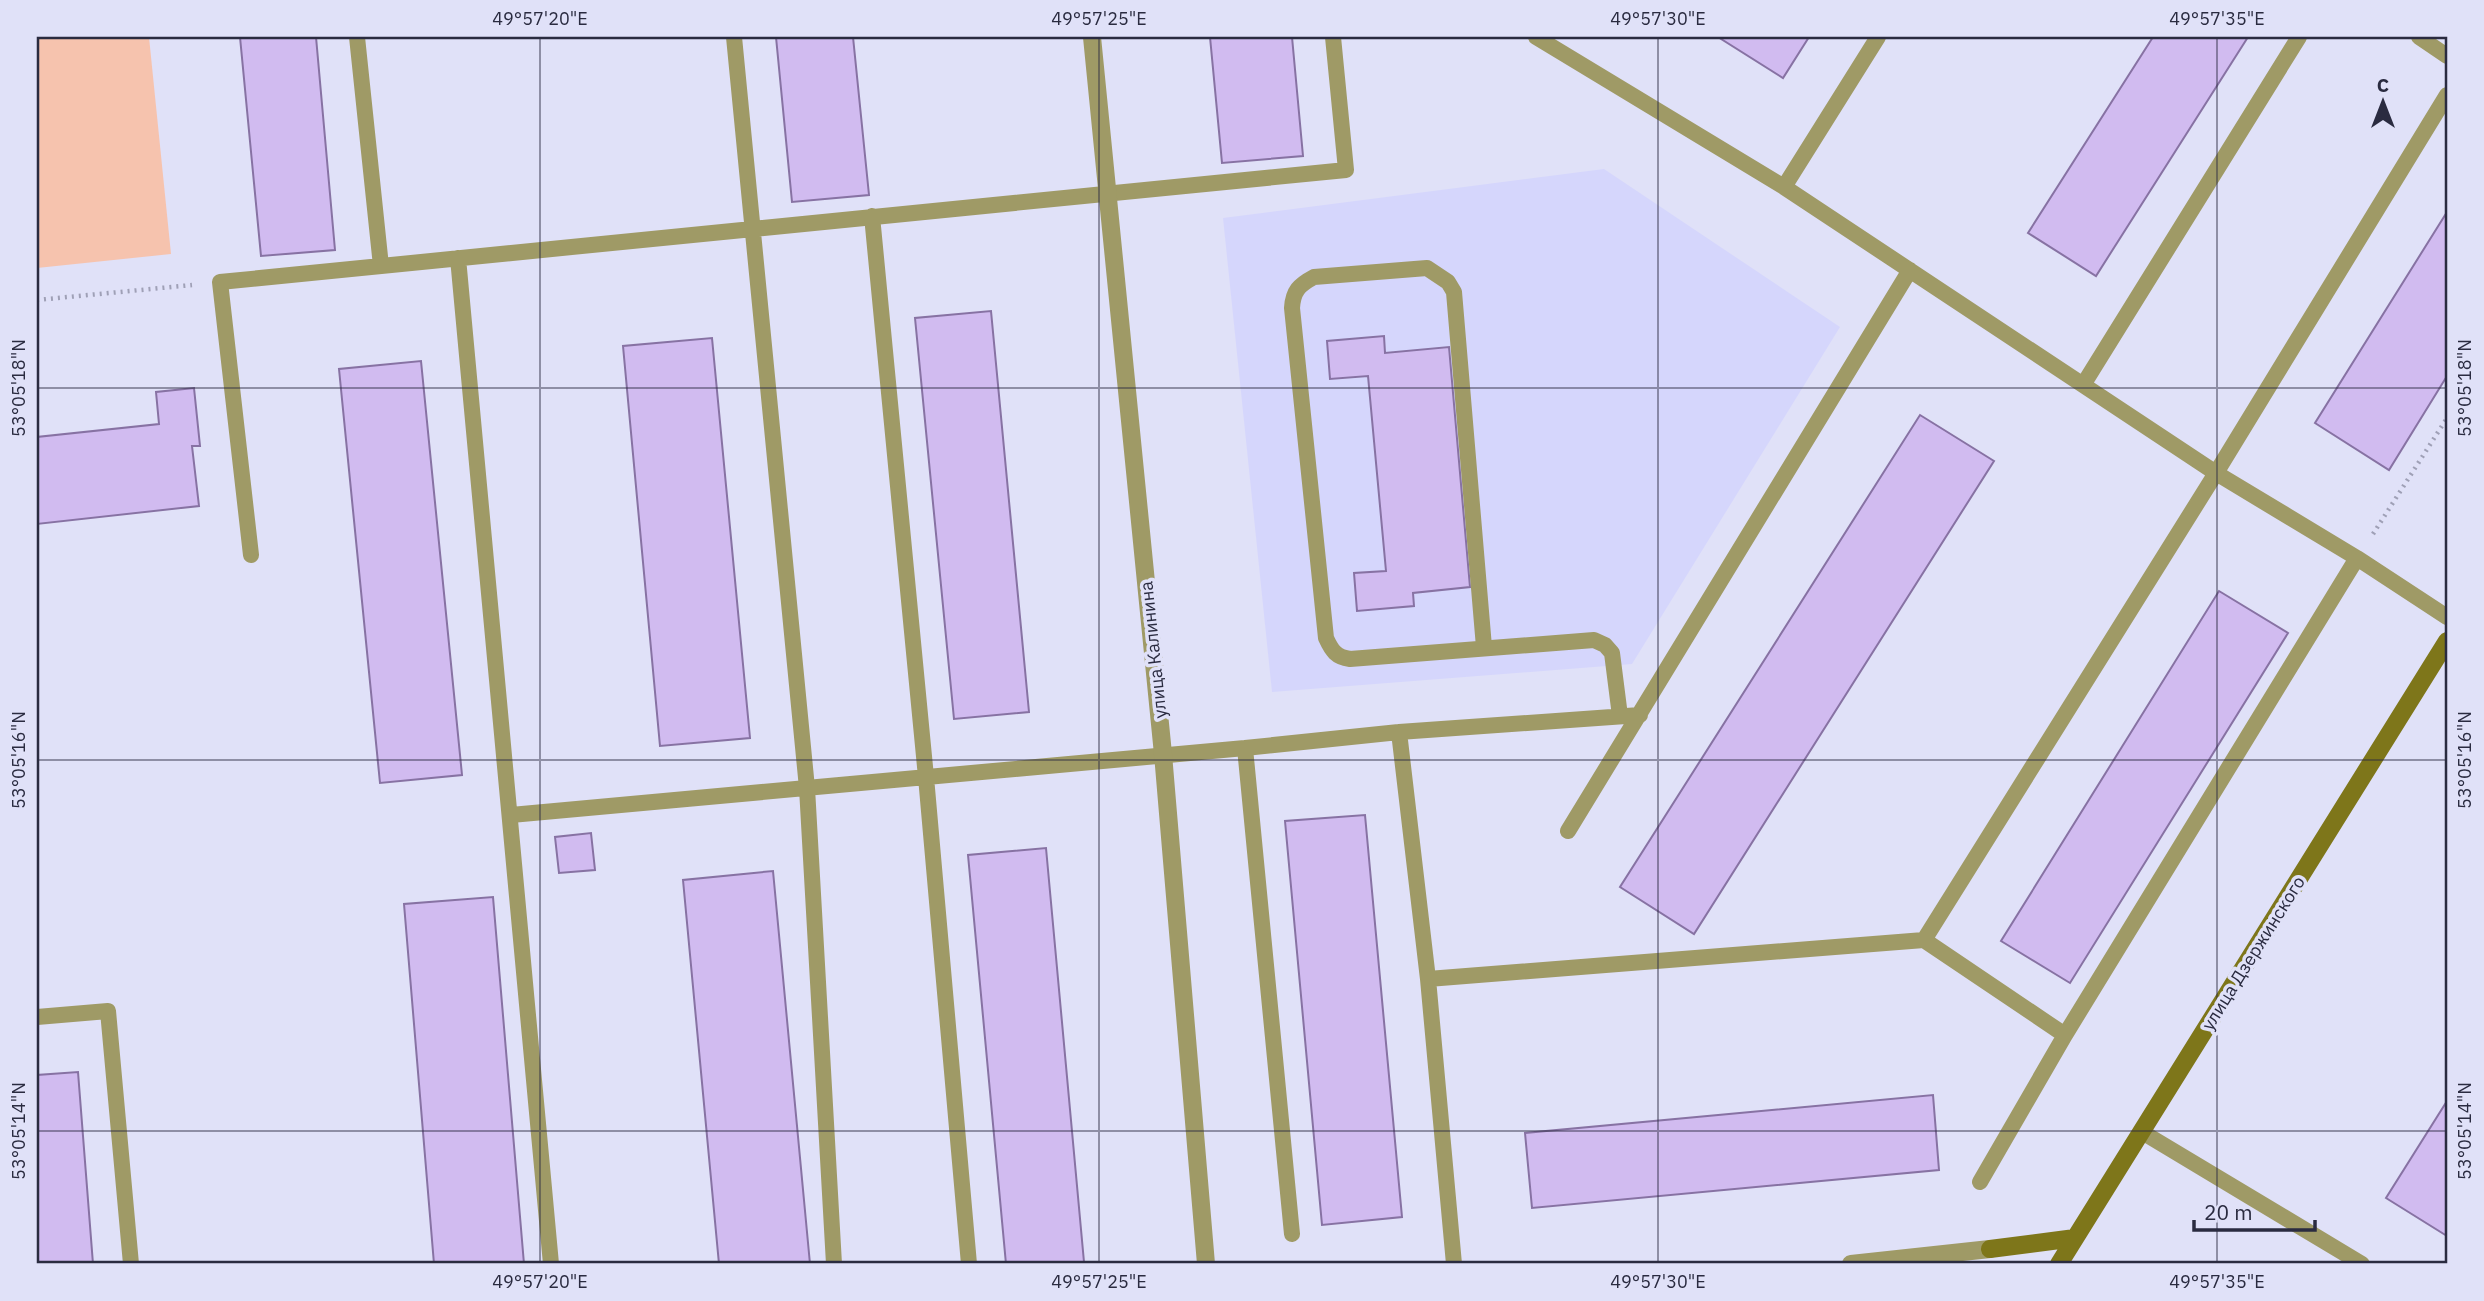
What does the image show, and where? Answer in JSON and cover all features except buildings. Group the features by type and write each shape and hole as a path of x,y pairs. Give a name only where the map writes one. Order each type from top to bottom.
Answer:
{"main road":[{"name":"улица Дзержинского","path":"2059,1264 2447,641"},
{"path":"1990,1249 2076,1238"}],"street":[{"name":"улица Калинина","path":"1093,37 1163,754 1206,1264"},
{"path":"1851,1264 1990,1249"}],"lane":[{"path":"357,37 381,266"},
{"path":"734,37 807,788 834,1264"},
{"path":"251,555 220,282 1346,170 1333,37"},
{"path":"1536,37 1784,187 2216,473 2357,558 2447,617"},
{"path":"1784,187 1878,37"},
{"path":"2084,385 2299,37"},
{"path":"2419,37 2447,56"},
{"path":"1924,940 2216,473 2447,95"},
{"path":"872,216 926,776 969,1264"},
{"path":"457,258 551,1264"},
{"path":"1484,648 1454,292 1448,282 1427,268 1314,277 1301,284 1293,294 1292,309 1326,638 1331,650 1339,657 1350,659 1594,640 1605,645 1612,653 1620,716"},
{"path":"1568,831 1910,270"},
{"path":"1980,1182 2065,1035 2357,558"},
{"path":"511,815 1399,732 1640,715"},
{"path":"1399,732 1428,979 1454,1264"},
{"path":"1245,748 1292,1234"},
{"path":"1428,979 1924,940 2065,1035"},
{"path":"37,1017 108,1011 131,1264"},
{"path":"2142,1132 2362,1264"}],"path":[{"path":"37,300 220,282"},
{"path":"2357,558 2447,418"}],"shaded area":[{"path":"37,37 149,37 171,254 37,268"},
{"path":"1604,169 1840,327 1632,664 1272,692 1223,218"}]}
